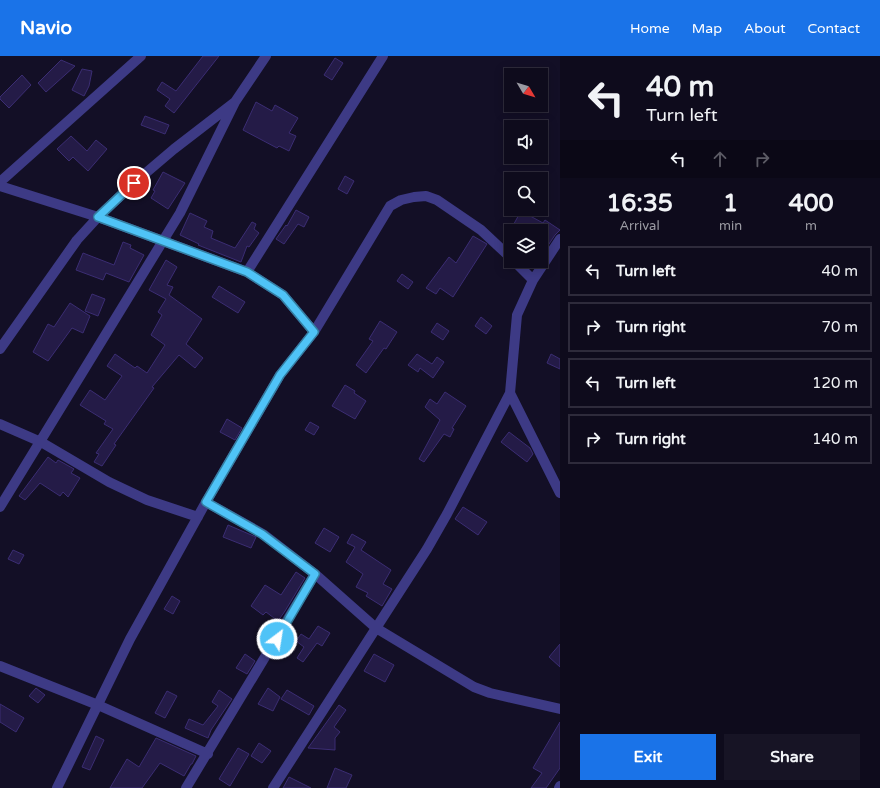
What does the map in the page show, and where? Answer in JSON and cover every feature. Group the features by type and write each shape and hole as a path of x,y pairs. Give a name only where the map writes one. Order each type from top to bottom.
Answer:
{"street":[{"path":"0,182 141,56"},
{"path":"0,507 180,213 235,102 266,56"},
{"path":"247,272 383,56"},
{"path":"0,348 77,240 98,217 174,149 235,102"},
{"path":"0,186 98,217 162,242 247,272 283,295 314,332"},
{"path":"57,788 130,639 206,502 280,375 314,332 390,206 401,200 426,196 437,200 481,230 504,251"},
{"path":"273,788 427,549 447,514 510,392 517,315 533,280 560,239"},
{"path":"521,268 533,280"},
{"path":"510,392 560,493"},
{"path":"0,424 41,442 109,482 147,500 198,517"},
{"path":"206,502 262,534 315,574 376,628 474,686 490,693 560,709"},
{"path":"186,788 208,754 315,574"},
{"path":"0,666 98,705 208,754"}],"building":[{"path":"203,56 219,56 174,113 165,106 170,99 157,90 162,82 176,91"},
{"path":"335,58 343,63 332,80 324,75"},
{"path":"61,60 75,66 46,92 38,83"},
{"path":"82,69 92,71 89,86 84,96 72,90"},
{"path":"22,75 31,85 9,108 0,99 0,97"},
{"path":"256,102 272,111 275,105 298,118 289,133 296,136 289,151 279,146 277,148 243,130"},
{"path":"145,116 169,125 165,134 141,125"},
{"path":"71,136 87,151 96,140 107,149 88,171 73,157 69,161 57,149"},
{"path":"163,172 185,183 168,209 151,198 155,191 153,190"},
{"path":"345,176 354,181 347,194 338,189"},
{"path":"296,210 309,217 304,227 298,224 284,244 276,239 286,225 287,226"},
{"path":"190,213 207,221 204,227 213,231 211,238 235,248 252,222 256,224 254,229 259,233 249,247 247,246 241,262 198,245 199,244 180,235"},
{"path":"518,216 530,216 543,223 545,220 560,230 548,246 548,224 514,224"},
{"path":"473,236 487,244 453,297 440,288 436,294 426,288 449,257 456,263"},
{"path":"123,242 131,245 130,248 144,255 129,282 106,273 103,280 76,270 83,253 114,265"},
{"path":"166,260 177,267 167,285 173,287 169,295 202,319 186,344 203,358 195,368 179,355 152,387 154,388 114,444 116,445 102,466 94,462 99,454 96,453 113,429 104,424 106,421 80,405 90,390 105,400 122,376 107,366 115,354 135,368 137,366 147,373 165,345 151,335 162,315 158,312 166,299 149,290"},
{"path":"402,274 413,282 408,289 397,281"},
{"path":"219,286 245,302 238,313 212,297"},
{"path":"92,294 105,299 98,316 85,311"},
{"path":"70,303 90,316 83,333 72,328 48,361 33,352 48,324 54,327"},
{"path":"481,317 492,326 486,334 475,326"},
{"path":"380,321 397,332 386,349 384,348 366,373 356,365 373,341 369,339"},
{"path":"437,323 449,331 443,340 431,332"},
{"path":"417,354 432,364 437,357 444,362 433,378 420,368 418,372 408,365"},
{"path":"551,354 560,359 560,369 547,363"},
{"path":"345,385 355,391 354,393 366,401 355,419 332,406"},
{"path":"445,392 466,406 452,428 454,429 450,437 444,434 424,462 419,459 440,420 425,407 430,399 437,404"},
{"path":"227,419 242,428 235,440 220,432"},
{"path":"310,422 319,427 314,435 305,430"},
{"path":"509,432 530,448 533,454 527,462 501,442"},
{"path":"48,457 56,463 58,460 74,469 71,473 80,478 68,497 63,492 60,496 40,483 25,500 19,496"},
{"path":"463,507 487,522 478,535 455,519"},
{"path":"228,525 256,537 251,548 223,537"},
{"path":"324,528 339,537 330,552 315,543"},
{"path":"352,534 366,542 361,550 391,570 383,584 392,589 382,606 366,596 368,593 356,587 363,574 346,562 355,547 347,543"},
{"path":"13,550 24,555 19,564 8,559"},
{"path":"296,572 305,578 278,621 266,612 263,615 251,606 265,585 281,595"},
{"path":"172,596 180,601 173,614 164,609"},
{"path":"318,626 330,633 322,646 317,643 303,662 297,658 304,647 296,641 301,634 309,639"},
{"path":"560,644 560,667 549,657"},
{"path":"245,654 255,661 247,674 236,668"},
{"path":"374,654 394,665 385,682 364,671"},
{"path":"36,688 45,695 38,703 29,696"},
{"path":"268,688 280,697 273,711 258,704"},
{"path":"219,690 232,699 211,730 208,738 185,728 189,719 203,725 218,706 212,702"},
{"path":"287,690 314,706 309,715 281,699"},
{"path":"167,691 177,696 165,718 155,713"},
{"path":"0,704 24,718 16,732 0,722"},
{"path":"339,705 346,710 334,727 340,732 335,738 335,750 308,748"},
{"path":"560,722 560,768 546,788 531,788 542,773 533,768"},
{"path":"96,736 104,740 90,770 82,767"},
{"path":"156,738 196,756 184,776 160,763 142,788 110,788 127,759 139,767"},
{"path":"259,743 271,751 262,763 251,756"},
{"path":"238,748 249,754 230,786 219,779"},
{"path":"335,768 352,775 346,788 327,788"},
{"path":"289,777 311,788 283,788"}],"route":[{"path":"134,183 98,217 162,242 247,272 283,295 314,332 280,375 206,502 262,534 315,574 277,639"}]}
